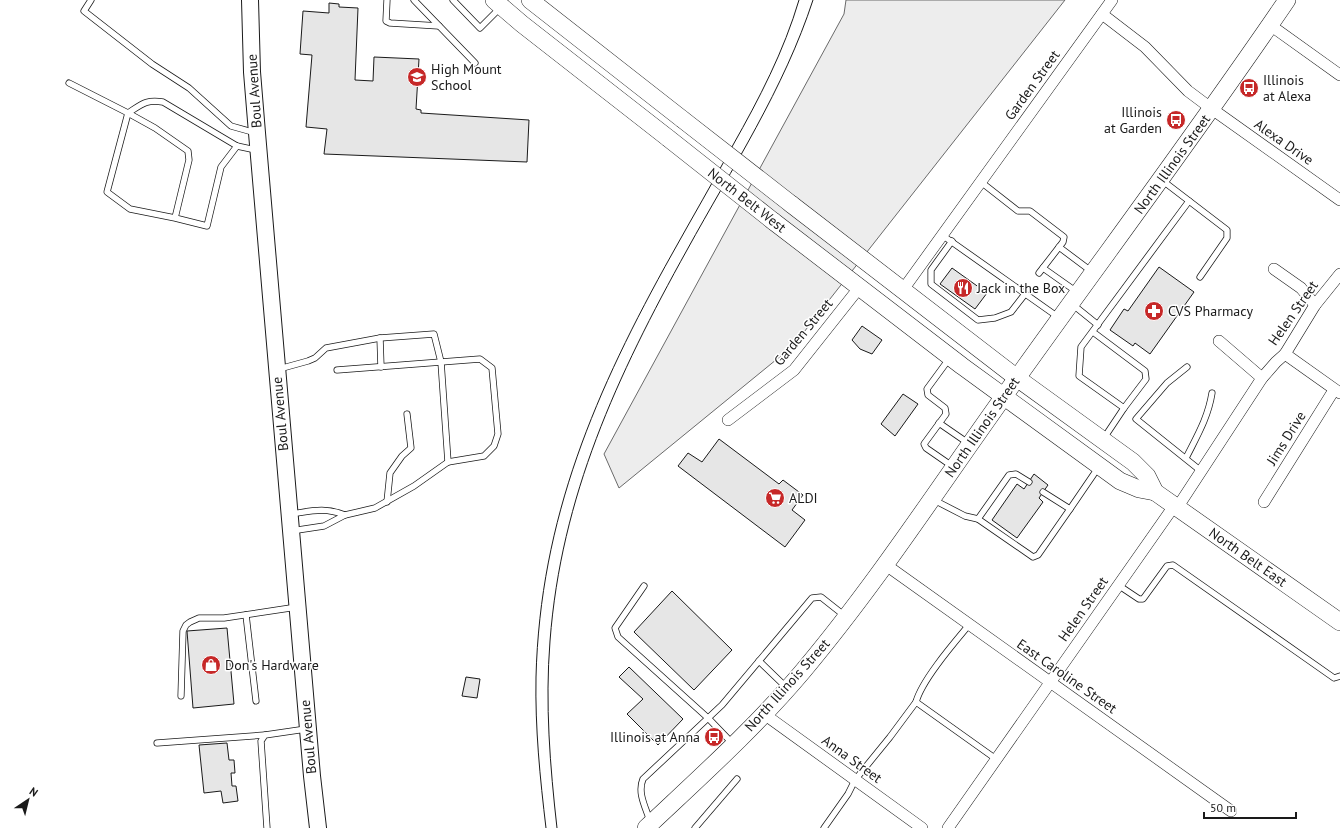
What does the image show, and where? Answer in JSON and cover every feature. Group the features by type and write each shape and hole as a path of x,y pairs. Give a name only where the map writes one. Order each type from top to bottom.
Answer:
{"main road":[{"name":"North Belt West","path":"530,0 902,291 1017,378"},
{"name":"North Illinois Street","path":"649,826 764,714 788,688 847,617 886,565 1017,378 1212,110 1287,0"},
{"name":"North Belt West","path":"498,4 859,288 1004,397"},
{"name":"North Belt East","path":"1017,378 1133,462 1147,476 1155,492"},
{"name":"North Belt East","path":"1004,397 1120,481 1139,489 1155,492 1340,622"}],"street":[{"name":"Boul Avenue","path":"250,0 252,72 276,370 315,812 318,828"},
{"name":"Garden Street","path":"902,291 947,238 981,182 1112,0"},
{"path":"1102,14 1145,46 1188,91 1212,110"},
{"path":"1270,25 1338,71"},
{"name":"Alexa Drive","path":"1212,110 1340,200"},
{"path":"1274,269 1301,288 1315,306"},
{"name":"Helen Street","path":"948,828 1118,585 1176,507 1262,378 1285,354 1315,306 1340,274"},
{"name":"Garden Street","path":"728,420 794,370 859,288"},
{"path":"1219,341 1262,378"},
{"path":"1285,354 1337,392"},
{"name":"Jims Drive","path":"1264,502 1337,392"},
{"name":"East Caroline Street","path":"886,565 1232,812"},
{"name":"Anna Street","path":"764,714 922,828"}],"lane":[{"path":"91,0 84,11 152,64 188,88 231,126 257,133"},
{"path":"387,0 386,21 390,23 439,26"},
{"path":"414,0 475,63"},
{"path":"453,0 480,28 498,4"},
{"path":"70,83 155,128 188,150 189,160 175,218"},
{"path":"237,146 220,167 207,226 130,209 107,192 128,113 142,104 153,100 163,102 237,146 258,150"},
{"path":"1161,180 1227,230 1227,238 1200,277"},
{"path":"981,182 1018,211 1030,211 1064,237 1063,242 1040,273"},
{"path":"1124,408 1079,376 1081,347 1189,201"},
{"path":"1025,294 1011,312 995,318 978,320 931,284 931,270 947,238 1060,319"},
{"path":"1059,247 1093,273"},
{"path":"1043,268 1075,298 1098,325"},
{"path":"1093,332 1145,371 1146,379 1102,440"},
{"path":"276,370 315,358 326,348 380,338 434,334 441,362 448,462"},
{"path":"380,338 382,367"},
{"path":"950,357 928,389 928,395 945,408 946,414 924,444 926,448 954,468"},
{"path":"291,531 324,526 345,514 375,508 414,486 448,462 484,456 494,446 498,434 492,368 480,359 338,370"},
{"path":"1187,367 1167,383 1136,419 1201,471"},
{"path":"1186,458 1209,410 1212,393"},
{"path":"387,502 390,473 402,456 411,448 407,414"},
{"path":"939,423 970,445"},
{"path":"932,499 965,516 978,519 1033,557 1038,555 1099,466"},
{"path":"978,519 1009,475 1016,474 1029,482"},
{"path":"1043,492 1070,510"},
{"path":"289,514 320,510 332,510 345,514"},
{"path":"1118,585 1139,599 1143,599 1167,566 1173,565 1334,678 1340,676"},
{"path":"644,586 615,628 618,637 708,718 733,744"},
{"path":"649,826 641,795 640,786 643,779 722,705 812,598 821,597 847,617"},
{"path":"181,696 183,631 186,625 199,618 224,618 297,607"},
{"path":"246,615 256,701"},
{"path":"824,828 848,794 855,780 916,702 918,694 969,624"},
{"path":"759,661 788,688"},
{"path":"916,702 996,758"},
{"path":"157,743 265,735 308,729"},
{"path":"265,735 261,741 261,756 266,828"},
{"path":"695,828 737,778"}],"shaded area":[{"path":"846,0 1065,0 793,346 619,488 604,454 844,14"}],"building":[{"name":"High Mount School","path":"329,3 339,4 339,7 358,8 355,80 373,81 374,57 419,59 416,109 421,110 421,113 529,120 527,162 324,154 327,129 306,127 312,55 300,54 303,11 329,13"},
{"name":"CVS Pharmacy","path":"1159,267 1194,292 1150,354 1135,343 1133,346 1110,330 1124,309 1128,311"},
{"name":"Jack in the Box","path":"952,268 987,293 975,309 940,284"},
{"path":"862,326 882,340 872,354 860,349 852,340"},
{"path":"903,394 918,404 895,436 881,424"},
{"path":"719,439 779,484 783,480 803,495 792,510 805,520 785,547 678,466 688,453 702,462"},
{"path":"1034,474 1048,485 1039,498 1043,502 1017,538 992,520 1017,484 1024,489"},
{"path":"672,591 732,650 694,690 634,632"},
{"path":"227,628 234,704 193,708 187,631"},
{"path":"629,667 683,719 658,745 627,714 643,699 619,677"},
{"path":"466,677 480,679 477,698 462,696"},
{"path":"227,743 229,760 234,760 235,773 231,773 232,786 236,786 238,801 223,803 221,791 204,793 199,745"}],"tram line":[{"path":"546,828 538,753 536,677 540,619 548,563 561,509 577,457 619,355 644,305 743,128 786,38 799,0"},
{"path":"557,828 552,781 548,712 550,641 556,588 566,536 580,487 596,438 638,344 661,297 772,97 801,33 813,0"}],"place":[{"name":"High Mount School","path":"417,77"},
{"name":"Illinois at Alexa","path":"1249,88"},
{"name":"Illinois at Garden","path":"1176,120"},
{"name":"Jack in the Box","path":"963,288"},
{"name":"CVS Pharmacy","path":"1154,311"},
{"name":"ALDI","path":"775,498"},
{"name":"Don's Hardware","path":"211,665"},
{"name":"Illinois at Anna","path":"714,737"}]}
